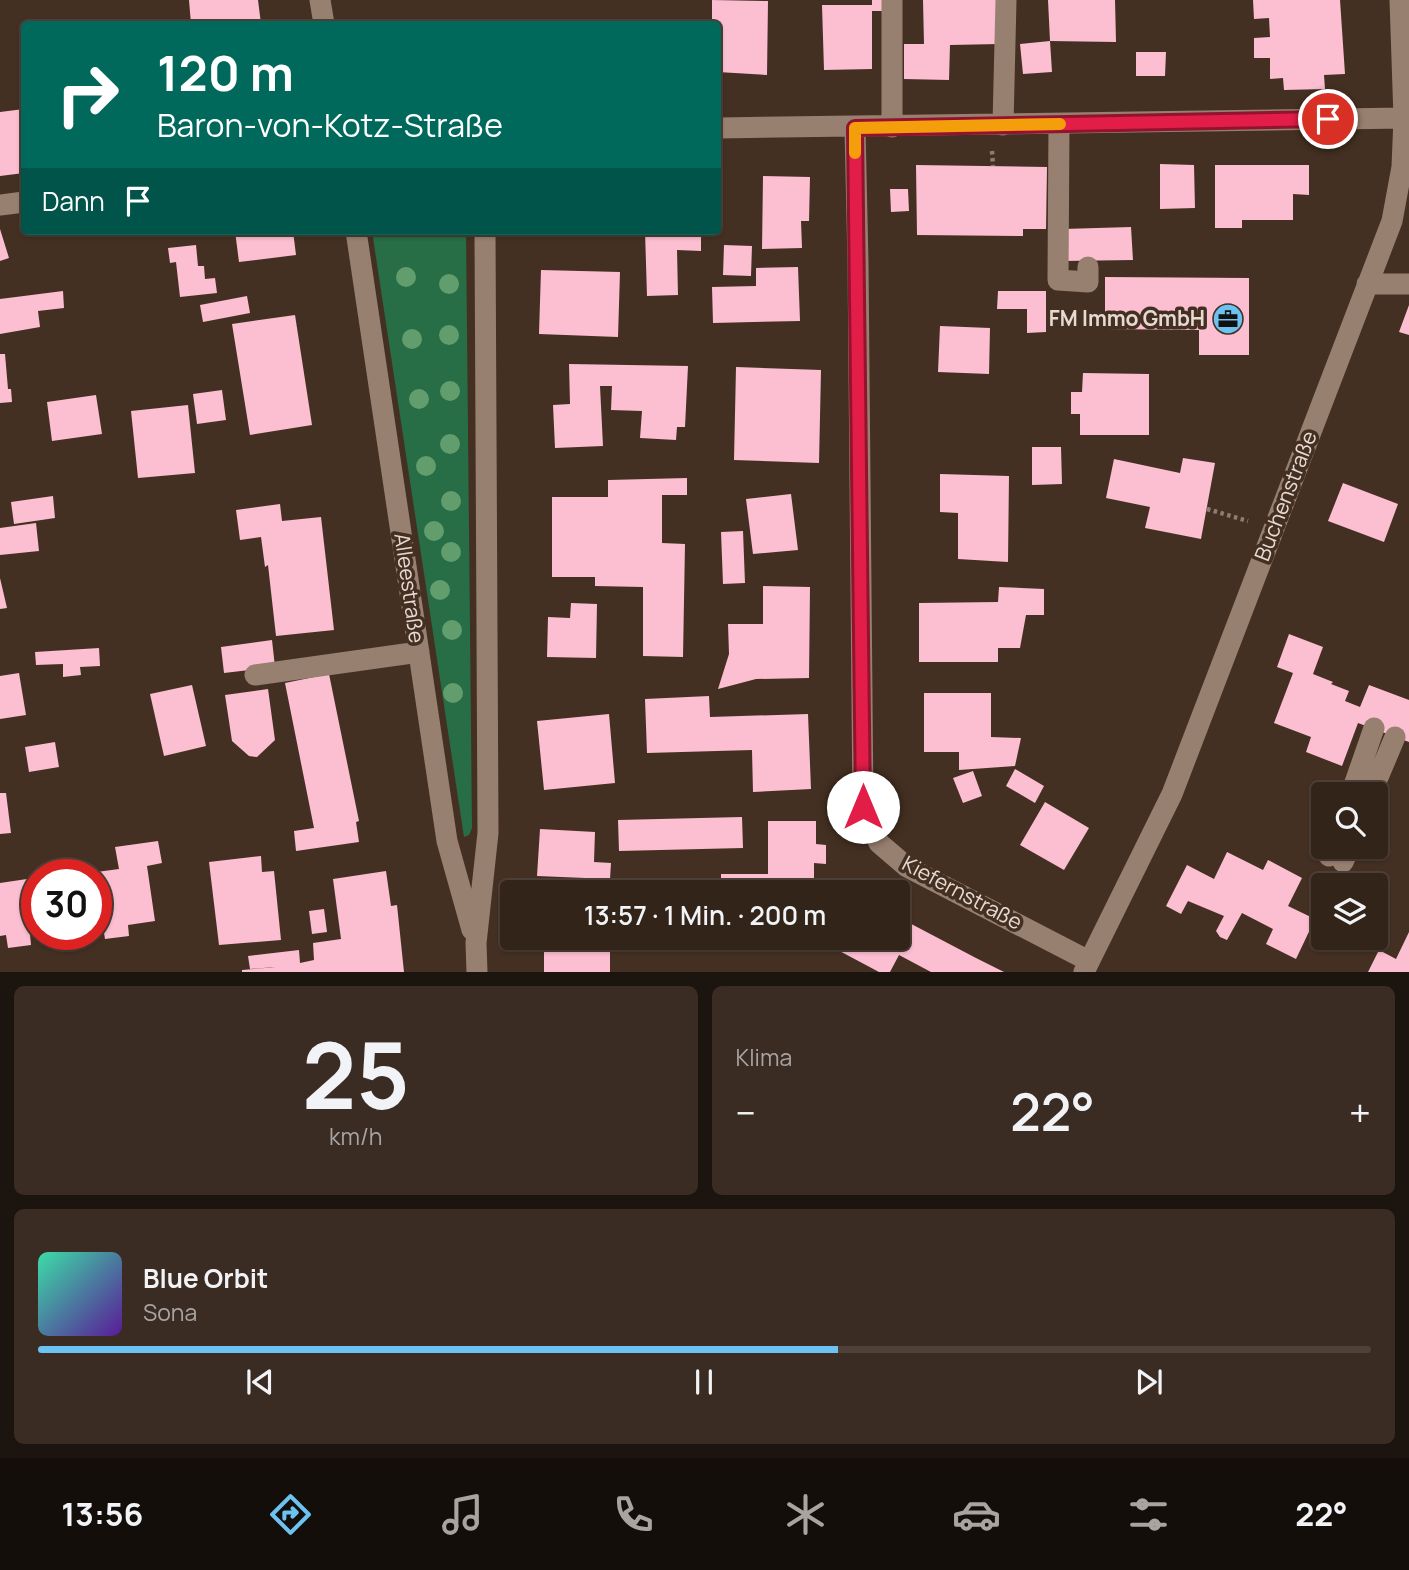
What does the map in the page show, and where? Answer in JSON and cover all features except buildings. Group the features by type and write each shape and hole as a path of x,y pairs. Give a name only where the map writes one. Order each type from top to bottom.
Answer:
{"street":[{"path":"320,0 324,21"},
{"path":"892,0 892,127"},
{"path":"1003,125 1006,0"},
{"name":"Buchenstraße","path":"1086,966 1172,794 1392,221 1402,167 1404,118 1400,0"},
{"path":"721,128 1404,118"},
{"path":"1059,124 1058,280 1088,282 1088,267"},
{"name":"Kiefernstraße","path":"855,128 863,807 879,843 907,867 1086,966"},
{"path":"0,205 21,202"},
{"name":"Alleestraße","path":"357,235 448,846 476,943"},
{"name":"Alleestraße","path":"477,971 476,943 488,833 485,235"},
{"path":"1367,284 1409,284"},
{"path":"255,675 419,652"},
{"path":"1355,782 1374,728"},
{"path":"1376,782 1395,737"}],"path":[{"path":"992,153 993,166"},
{"path":"1207,509 1228,515"}],"green space":[{"path":"373,235 466,235 472,828 469,835 464,837"}],"slow traffic":[{"path":"855,153 855,128 1060,124"}],"place":[{"name":"FM Immo GmbH","path":"1228,319"}],"route":[{"path":"863,807 855,128 1328,119"}]}
